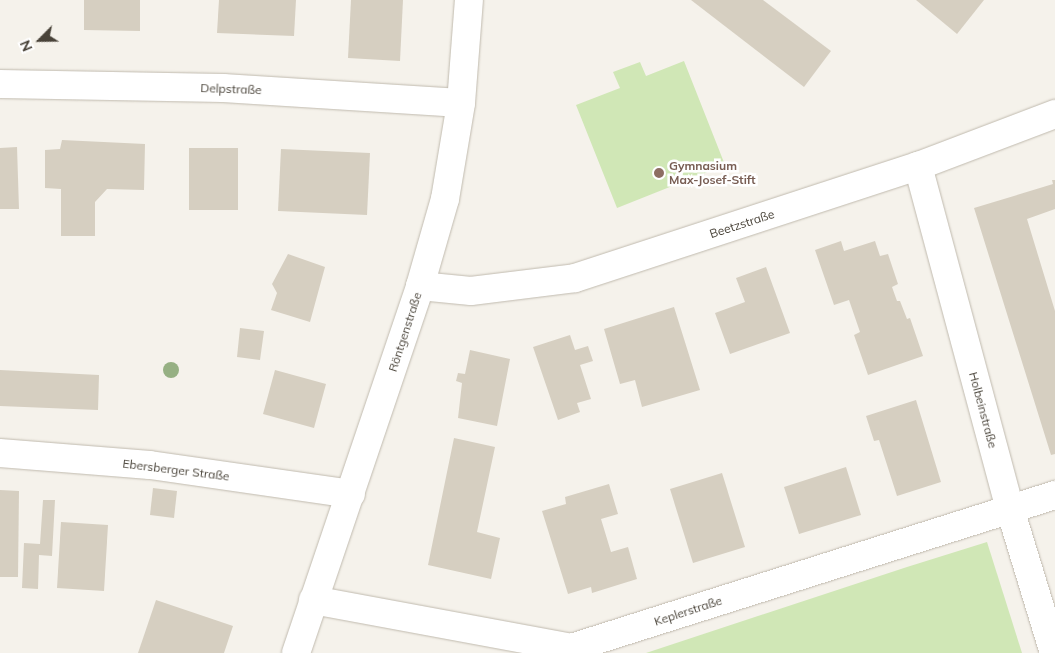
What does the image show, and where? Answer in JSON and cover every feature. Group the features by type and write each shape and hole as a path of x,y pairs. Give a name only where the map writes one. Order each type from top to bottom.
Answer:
{"street":[{"name":"Röntgenstraße","path":"296,653 420,286 445,199 461,103 469,0"},
{"name":"Delpstraße","path":"0,84 222,88 461,103"},
{"name":"Beetzstraße","path":"420,286 471,291 575,278 918,166 1055,114"},
{"name":"Holbeinstraße","path":"918,166 1010,509 1054,653"},
{"name":"Ebersberger Straße","path":"0,453 150,466 351,494"},
{"name":"Keplerstraße","path":"313,600 573,650 1055,495"}],"green space":[{"path":"684,61 725,165 617,208 576,105 620,88 613,72 640,62 646,76"},
{"path":"987,542 1022,653 646,653 907,567"}],"building":[{"path":"84,0 140,0 140,31 84,30"},
{"path":"219,0 296,0 294,36 217,33"},
{"path":"351,0 403,0 400,61 348,58"},
{"path":"691,0 763,0 831,51 804,87"},
{"path":"916,0 984,0 957,34"},
{"path":"62,140 145,144 144,190 107,189 95,202 95,236 61,236 61,189 45,188 45,150 60,149"},
{"path":"17,147 19,209 0,209 0,148"},
{"path":"189,148 238,148 238,210 189,210"},
{"path":"281,149 370,153 367,215 278,211"},
{"path":"1052,180 1055,180 1055,209 1027,219 1055,311 1055,454 1051,455 974,208 1053,184"},
{"path":"841,241 844,251 875,241 880,256 888,254 898,284 892,287 907,319 910,318 923,356 868,375 854,335 860,332 849,300 834,305 815,250"},
{"path":"288,254 325,267 310,322 271,310 277,293 272,284"},
{"path":"766,267 790,333 730,354 715,313 745,302 736,278"},
{"path":"674,307 700,390 642,407 635,380 620,384 604,329"},
{"path":"240,328 264,331 260,360 237,357"},
{"path":"570,335 575,350 588,346 593,361 580,365 591,399 577,403 580,412 558,420 533,347"},
{"path":"470,350 510,359 497,426 458,418 462,383 456,381 458,373 465,374"},
{"path":"0,370 99,375 98,410 0,406"},
{"path":"275,370 326,384 314,428 263,414"},
{"path":"916,400 941,482 897,496 879,440 874,441 866,416"},
{"path":"454,438 495,447 477,532 500,538 491,579 428,565"},
{"path":"846,467 861,515 799,534 784,487"},
{"path":"722,473 745,547 693,563 670,489"},
{"path":"609,484 618,514 601,519 611,552 628,547 637,579 592,593 591,587 568,594 542,511 566,504 565,497"},
{"path":"153,488 177,491 174,518 150,515"},
{"path":"0,490 19,491 18,577 0,577"},
{"path":"43,500 55,500 52,556 39,555 38,589 22,588 24,543 40,544"},
{"path":"61,522 108,525 104,591 57,588"},
{"path":"156,600 233,626 224,653 138,653"}],"place":[{"name":"Gymnasium Max-Josef-Stift","path":"659,173"}]}
